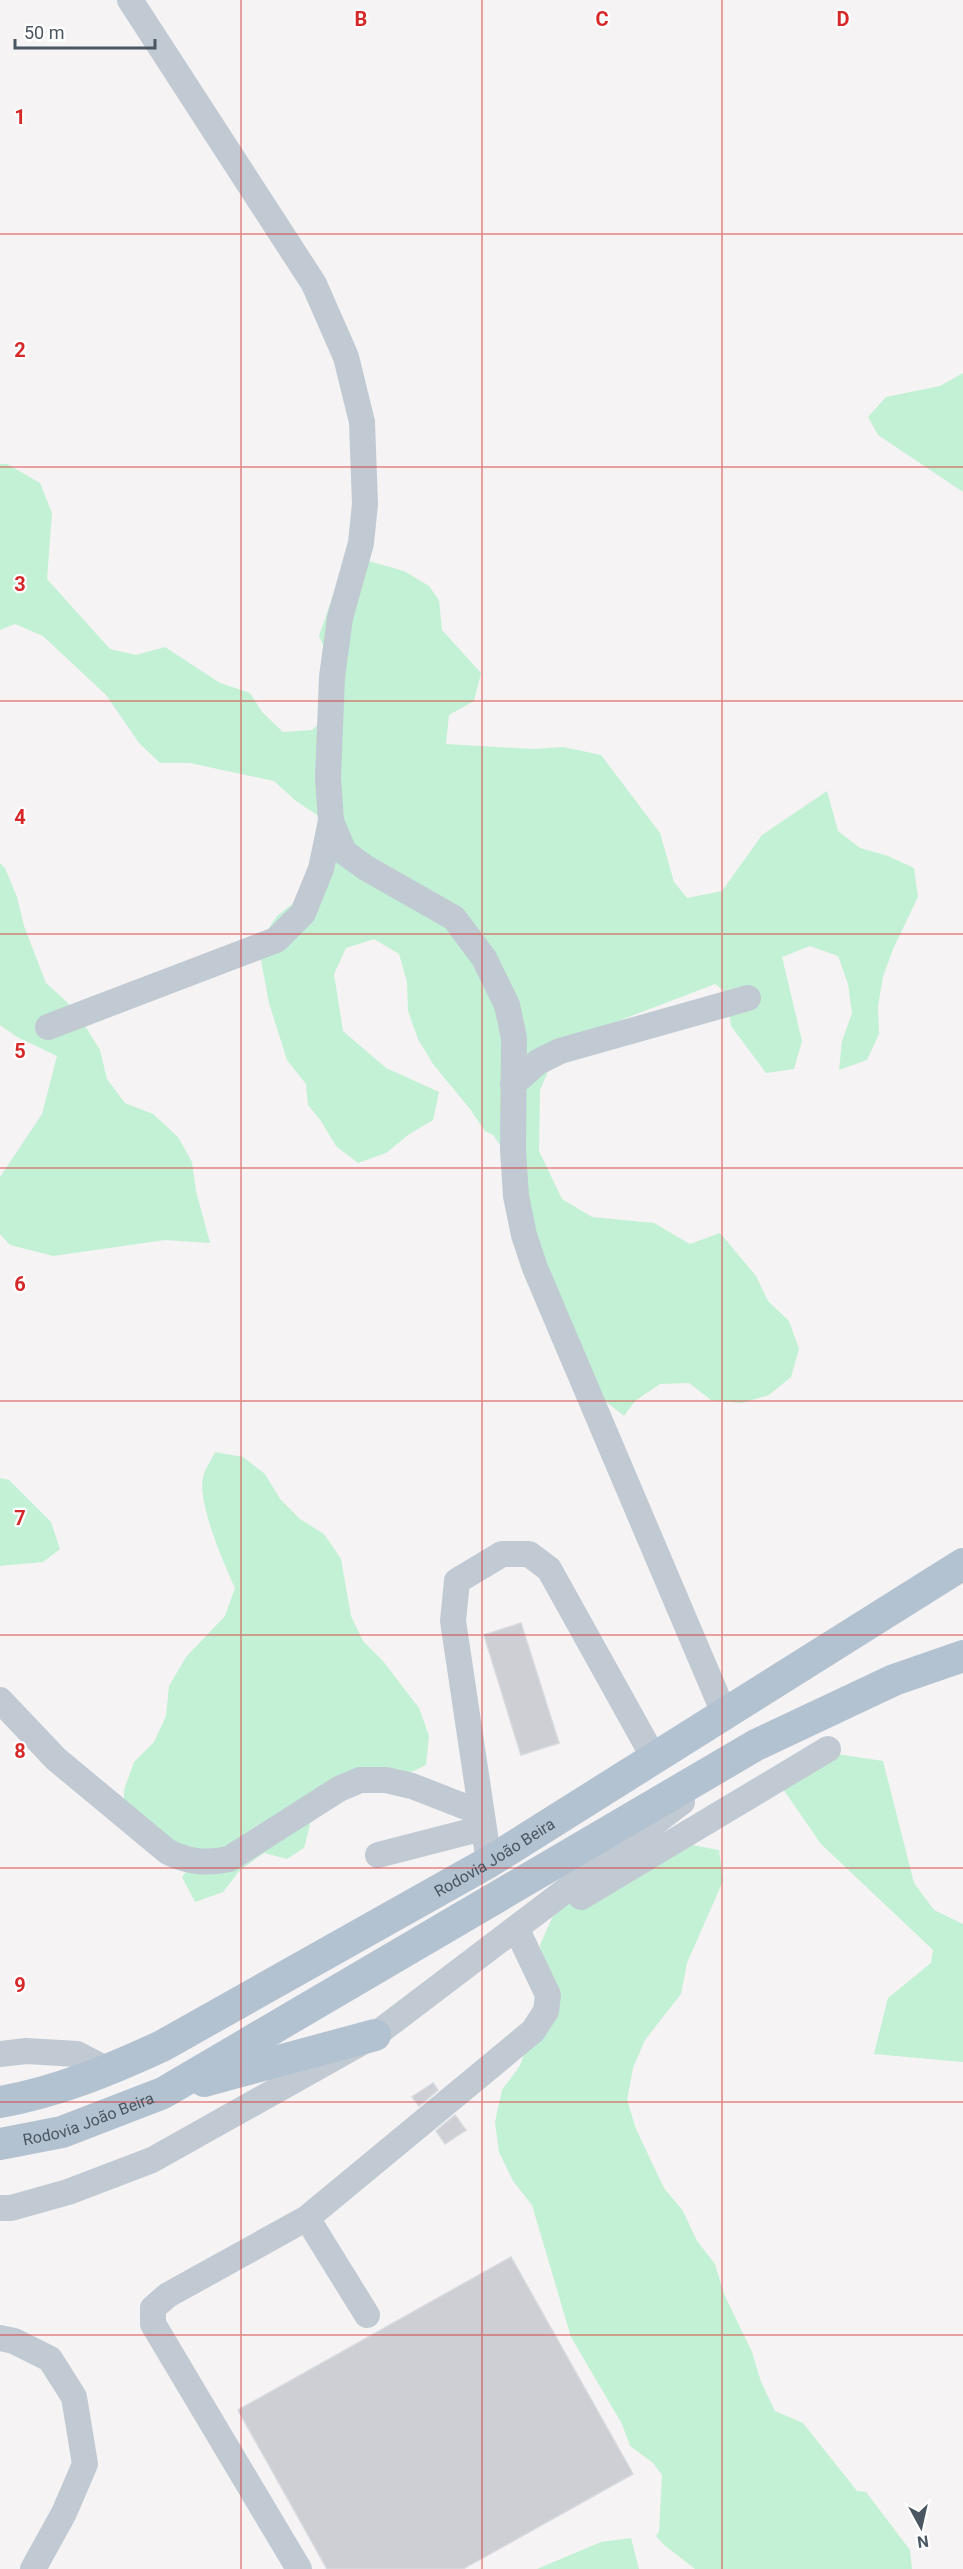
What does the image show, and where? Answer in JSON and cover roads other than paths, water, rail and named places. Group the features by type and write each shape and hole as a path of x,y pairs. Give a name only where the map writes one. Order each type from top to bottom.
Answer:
{"main road":[{"name":"Rodovia João Beira","path":"0,2102 34,2096 108,2070 162,2046 489,1862 963,1564"},
{"name":"Rodovia João Beira","path":"0,2144 62,2132 163,2093 756,1745 894,1680 963,1656"},
{"path":"163,2093 375,2035"}],"street":[{"path":"48,1027 276,940 303,913 321,869 331,821 327,778 332,677 340,618 361,543 365,504 362,422 346,357 314,284 130,0"},
{"path":"331,821 344,852 366,868 454,918 484,958 507,1005 514,1038 513,1150 516,1196 528,1246 724,1713"},
{"path":"513,1084 538,1062 560,1051 748,998"},
{"path":"489,1862 453,1621 457,1581 502,1554 529,1554 549,1569 654,1758"},
{"path":"0,1700 56,1759 168,1852 185,1861 209,1864 229,1859 339,1789 360,1780 386,1779 412,1786 482,1820"},
{"path":"0,2208 11,2208 68,2192 152,2160 375,2035 756,1745"},
{"path":"477,1959 828,1749"},
{"path":"378,1855 482,1820"},
{"path":"300,2569 153,2324 153,2308 168,2295 307,2218 533,2031 546,2012 548,1995 519,1934"},
{"path":"0,2054 26,2051 77,2054 108,2070"},
{"path":"307,2218 367,2315"},
{"path":"0,2338 14,2341 50,2359 74,2397 86,2464 64,2513 33,2569"}]}
